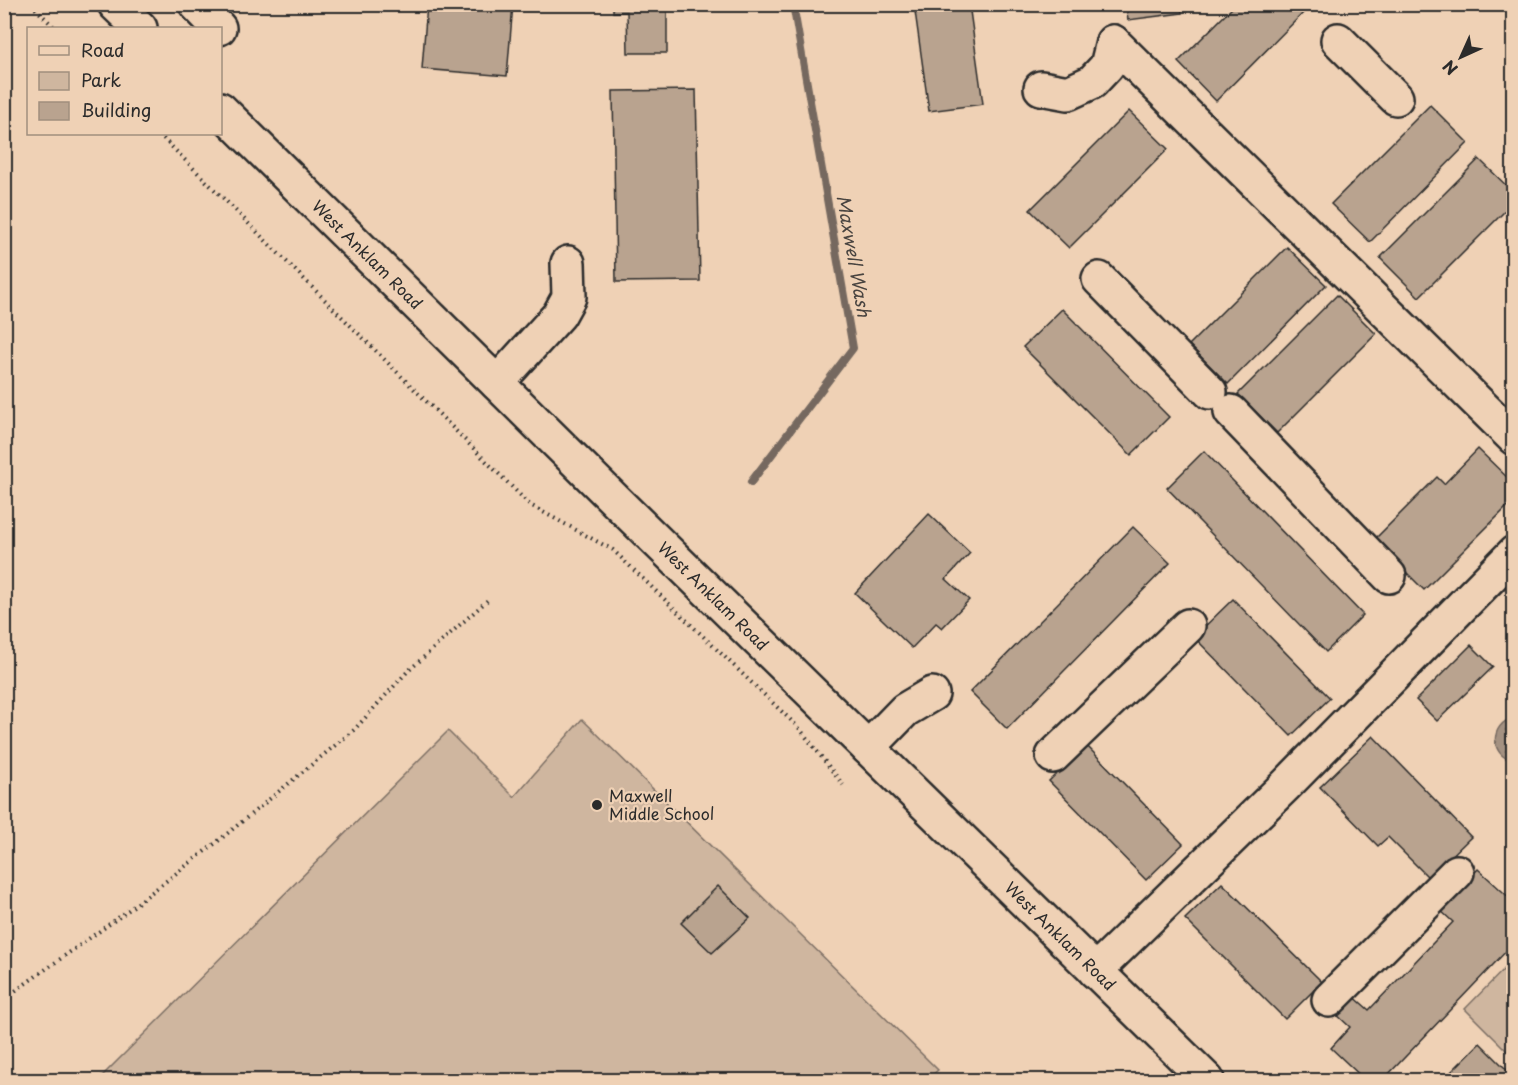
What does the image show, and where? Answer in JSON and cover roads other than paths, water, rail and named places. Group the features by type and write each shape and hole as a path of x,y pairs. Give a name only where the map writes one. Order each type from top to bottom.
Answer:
{"main road":[{"path":"115,4 139,27"},
{"path":"196,4 218,27"},
{"path":"222,31 230,40 222,50"},
{"path":"1338,40 1396,98"},
{"path":"1041,88 1068,93 1092,82 1107,66 1113,42 1514,438"},
{"name":"West Anklam Road","path":"222,111 1206,1080"},
{"path":"497,383 559,315 568,297 568,263"},
{"path":"1099,279 1389,576"},
{"path":"1095,971 1286,785 1514,553"},
{"path":"1053,756 1188,626"},
{"path":"868,748 905,710 932,694"},
{"path":"1329,1000 1457,872"}],"water":[{"path":"1514,718 1513,761 1500,753 1495,739 1500,726 1505,721"}],"waterway":[{"name":"Maxwell Wash","path":"751,482 853,348 793,4"}],"place":[{"name":"Maxwell Middle School","path":"597,805"}]}
